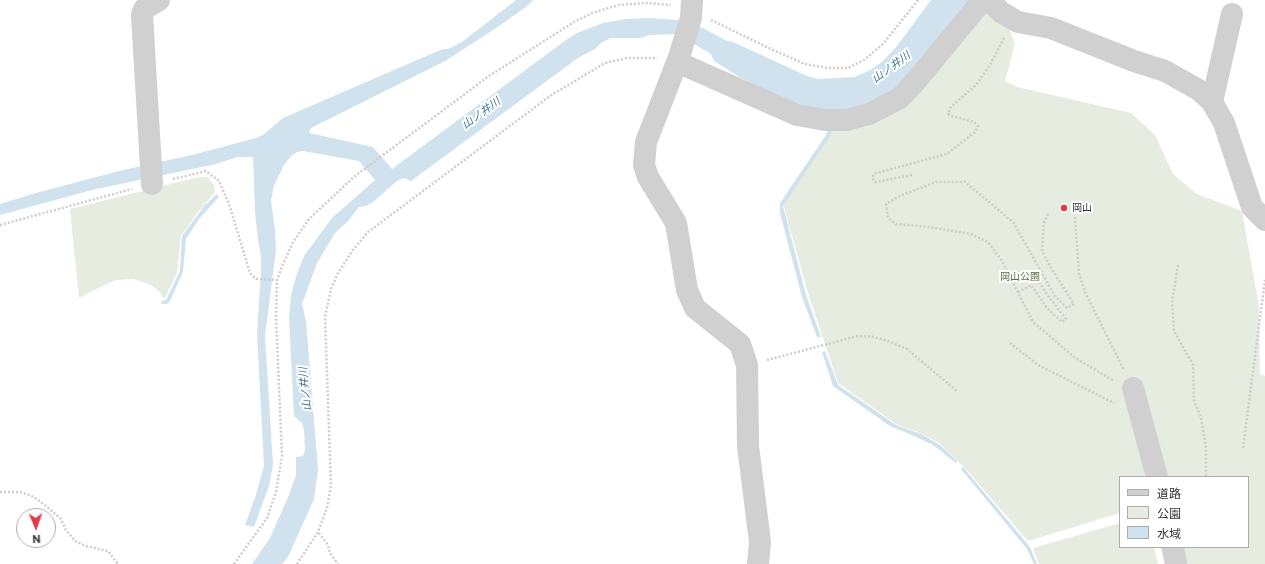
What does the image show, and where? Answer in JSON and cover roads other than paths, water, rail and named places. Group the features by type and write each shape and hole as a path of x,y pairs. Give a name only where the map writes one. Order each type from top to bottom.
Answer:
{"street":[{"path":"151,175 142,15 144,8 159,0"},
{"path":"678,60 797,115 825,120 846,120 869,114 900,98 916,81 977,7 988,0 1001,12 1018,22 1051,28 1134,61 1165,71 1199,90 1212,102 1224,123 1252,207 1265,220"},
{"path":"691,9 678,60 646,142 644,165 648,177 676,223 686,290 695,308 740,344 747,365 748,446 760,542 758,564"},
{"path":"1212,102 1232,14"},
{"path":"1133,390 1157,476"},
{"path":"1173,548 1176,564"}],"water":[{"name":"山ノ井川","path":"516,0 533,0 526,7 496,28 447,60 311,128 309,133 373,147 392,169 566,40 577,33 603,23 626,19 649,18 677,20 703,28 725,40 733,42 807,76 818,79 855,77 872,69 883,61 897,46 931,0 970,0 897,89 869,104 845,110 820,110 794,104 741,78 714,61 711,54 677,34 649,35 640,38 611,38 578,58 411,181 404,178 397,181 373,202 366,206 359,207 348,221 335,233 317,263 302,304 306,321 318,470 314,499 288,557 282,564 252,564 270,538 296,475 296,457 303,456 305,450 304,430 302,423 294,416 289,317 291,295 296,277 304,256 332,218 375,180 359,161 303,151 297,152 291,156 284,165 274,185 271,201 276,250 265,336 273,465 269,486 254,527 245,525 255,498 264,466 257,333 261,256 255,212 253,157 237,157 216,164 92,190 0,215 0,204 119,171 192,155 256,138 263,135 283,118 462,42"},
{"path":"829,126 833,127 830,136 783,206 806,295 821,337 817,337 802,297 780,213 780,203 826,135"},
{"path":"217,194 219,197 199,219 186,239 183,272 170,301 167,304 161,304 162,301 166,300 180,271 182,236 205,205"},
{"path":"825,351 838,385 896,425 921,434 940,445 957,461 956,463 933,445 890,426 833,386 822,352"},
{"path":"963,467 1030,547 1037,564 1034,564 1027,549 961,469"}],"place":[{"name":"岡山","path":"1064,208"}],"park label":[{"name":"岡山公園","path":"1020,277"}]}
